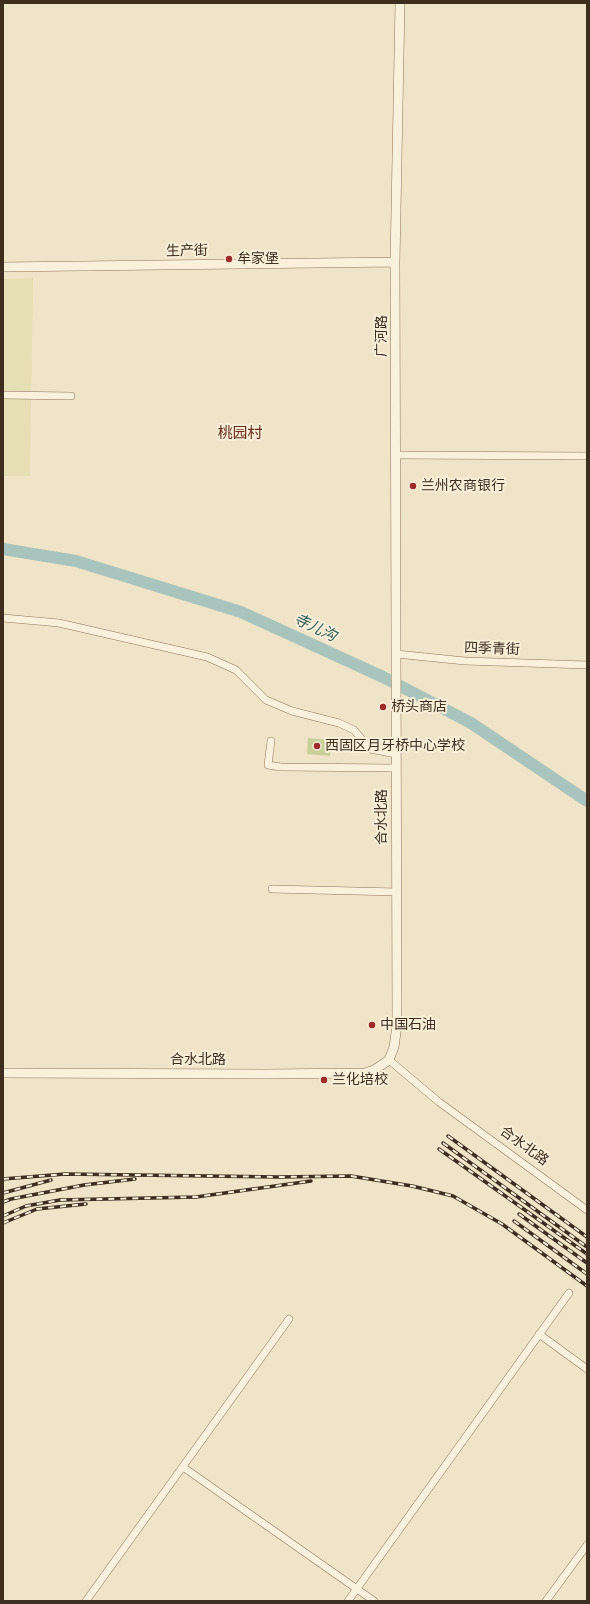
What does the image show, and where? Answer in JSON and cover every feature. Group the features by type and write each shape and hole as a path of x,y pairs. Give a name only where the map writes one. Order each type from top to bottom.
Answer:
{"street":[{"name":"广河路","path":"396,693 395,262 400,3"},
{"name":"生产街","path":"3,267 395,262"},
{"path":"3,395 71,396"},
{"path":"396,455 587,456"},
{"path":"3,618 59,623 207,657 236,670 266,700 292,711 339,723 354,730 370,749 396,754"},
{"name":"四季青街","path":"396,654 465,661 587,665"},
{"name":"合水北路","path":"3,1073 265,1074 365,1072 374,1070 389,1060 396,1038 397,1025 396,693"},
{"path":"271,741 268,765 281,767 396,768"},
{"path":"272,888 397,892"},
{"name":"合水北路","path":"389,1060 439,1102 587,1210"},
{"path":"348,1601 569,1293"},
{"path":"86,1601 290,1319"},
{"path":"539,1334 587,1369"},
{"path":"183,1467 374,1601"},
{"path":"546,1601 587,1545"}],"shaded area":[{"path":"33,278 30,476 3,476 3,279"}],"green space":[{"path":"308,738 331,740 330,756 307,754"}],"waterway":[{"name":"寺儿沟","path":"3,549 76,561 241,612 383,677 471,723 587,801"}],"railway":[{"path":"448,1136 587,1237"},
{"path":"443,1143 587,1247"},
{"path":"439,1149 587,1254"},
{"path":"3,1179 65,1174 279,1177 351,1176 412,1186 453,1196 502,1224 587,1286"},
{"path":"3,1202 11,1199 84,1185 135,1179"},
{"path":"3,1193 51,1180"},
{"path":"3,1216 26,1206 60,1200 196,1197 311,1181"},
{"path":"3,1223 37,1209 86,1204"},
{"path":"519,1214 587,1263"},
{"path":"514,1221 587,1274"}],"place":[{"name":"牟家堡","path":"229,259"},
{"name":"兰州农商银行","path":"413,486"},
{"name":"桥头商店","path":"383,707"},
{"name":"西固区月牙桥中心学校","path":"317,746"},
{"name":"中国石油","path":"372,1025"},
{"name":"兰化培校","path":"324,1080"}],"district":[{"name":"桃园村","path":"240,434"}]}
